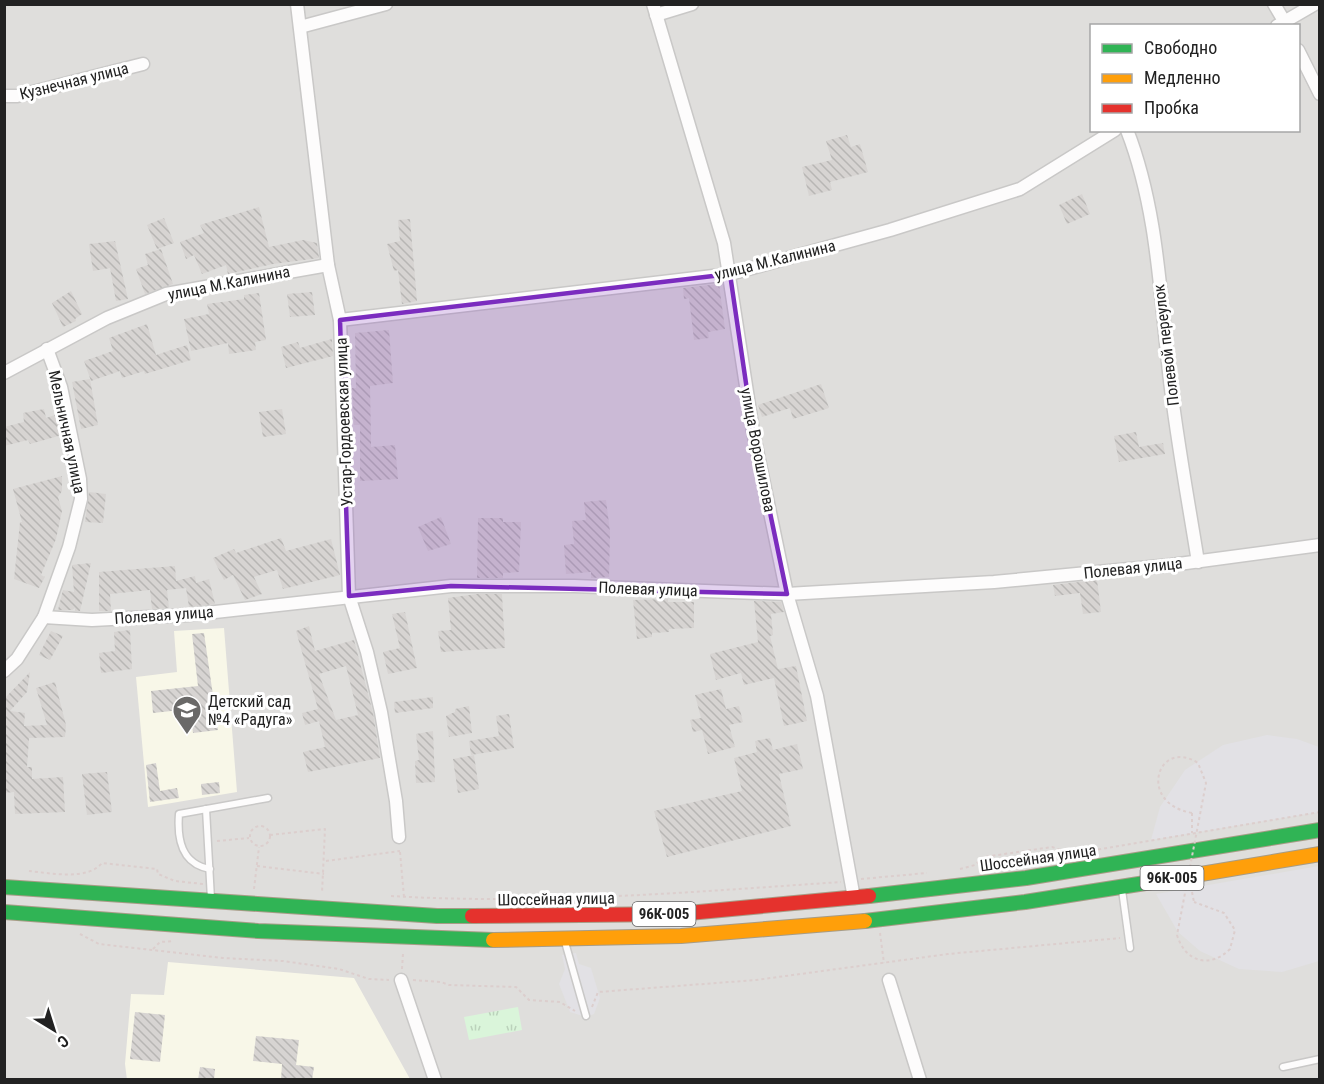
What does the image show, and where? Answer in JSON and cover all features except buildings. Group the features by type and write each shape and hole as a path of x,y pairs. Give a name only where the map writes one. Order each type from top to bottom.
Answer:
{"main road":[{"name":"Шоссейная улица","path":"4,887 212,892 418,915 554,917 678,914 854,898 1026,878 1320,830"},
{"name":"96К-005","path":"4,912 398,938 564,939 679,936 866,921 1025,902 1320,854"}],"street":[{"name":"Устар-Гордоевская улица","path":"297,4 328,265 340,320 349,596 364,642 381,712 396,801 399,837"},
{"path":"300,27 386,4"},
{"path":"655,10 692,4"},
{"path":"1274,4 1283,24 1315,4"},
{"name":"улица Ворошилова","path":"655,10 724,243 753,431 787,594 817,696 854,898"},
{"path":"1300,52 1320,94"},
{"name":"Кузнечная улица","path":"4,96 17,96 143,64"},
{"name":"улица М.Калинина","path":"340,320 730,274 890,230 1020,189 1112,132"},
{"name":"Полевой переулок","path":"1128,132 1140,164 1153,231 1172,399 1198,562"},
{"name":"улица М.Калинина","path":"4,373 107,318 166,294 328,265"},
{"name":"Мельничная улица","path":"44,617 69,547 81,499 80,479 61,387 47,349"},
{"name":"Полевая улица","path":"44,617 92,620 188,615 452,586 574,586 787,594 994,582 1198,562 1320,545"},
{"path":"4,671 17,659 44,617"},
{"path":"401,980 435,1080"},
{"path":"889,980 920,1080"}],"lane":[{"path":"210,868 198,866 188,859 179,840 179,814 268,798"},
{"path":"206,809 212,892"},
{"path":"1121,886 1130,948"},
{"path":"564,939 586,1016"},
{"path":"1283,1067 1320,1059"}],"path":[{"path":"1191,889 1194,902 1224,913 1235,930 1230,949 1212,962 1200,961 1188,955 1177,935 1206,783 1198,763 1187,757 1179,757 1161,767 1157,775 1158,787 1171,806 1192,813 1192,833"},
{"path":"955,870 975,865 984,857 995,855 1052,847 1072,854 1320,812"},
{"path":"249,838 252,830 258,826 266,828 270,835"},
{"path":"270,835 325,829 322,893"},
{"path":"249,838 254,845 259,846 266,844 270,835"},
{"path":"399,837 404,897"},
{"path":"208,843 249,838"},
{"path":"259,846 254,889 265,890"},
{"path":"325,861 400,851"},
{"path":"29,871 63,875 97,869 102,863 157,869 158,874 212,892"},
{"path":"257,866 324,874"},
{"path":"381,896 600,895 932,873"},
{"path":"880,933 885,964"},
{"path":"401,980 404,951"}],"highlighted area":[{"path":"730,274 753,431 787,594 451,586 349,596 340,320"}],"shaded area":[{"path":"5,5 1319,5 1319,1079 5,1079"},
{"name":"Детский сад №4 «Радуга»","path":"224,628 237,792 148,807 136,677 177,672 174,631"},
{"path":"1267,735 1297,739 1319,747 1319,812 1151,840 1160,807 1185,770 1223,745"},
{"path":"1319,866 1319,961 1282,972 1239,969 1200,951 1178,932 1156,894"},
{"path":"576,953 579,964 591,968 600,998 594,1014 586,1017 570,1012 559,984 565,969 562,955"},
{"path":"168,962 354,978 410,1079 127,1080 125,1064 131,994 164,995"}],"green space":[{"path":"518,1007 522,1030 469,1040 464,1017"}],"traffic: fast":[{"path":"869,896 1026,878 1320,830"},
{"path":"865,921 1025,902 1177,878"},
{"path":"4,887 437,916 472,916"},
{"path":"4,912 258,931 493,940"}],"traffic: slow":[{"path":"1177,878 1320,854"},
{"path":"493,940 681,936 865,921"}],"traffic: jam":[{"path":"472,916 678,914 869,896"}],"place":[{"name":"Детский сад №4 «Радуга»","path":"187,736"}]}
